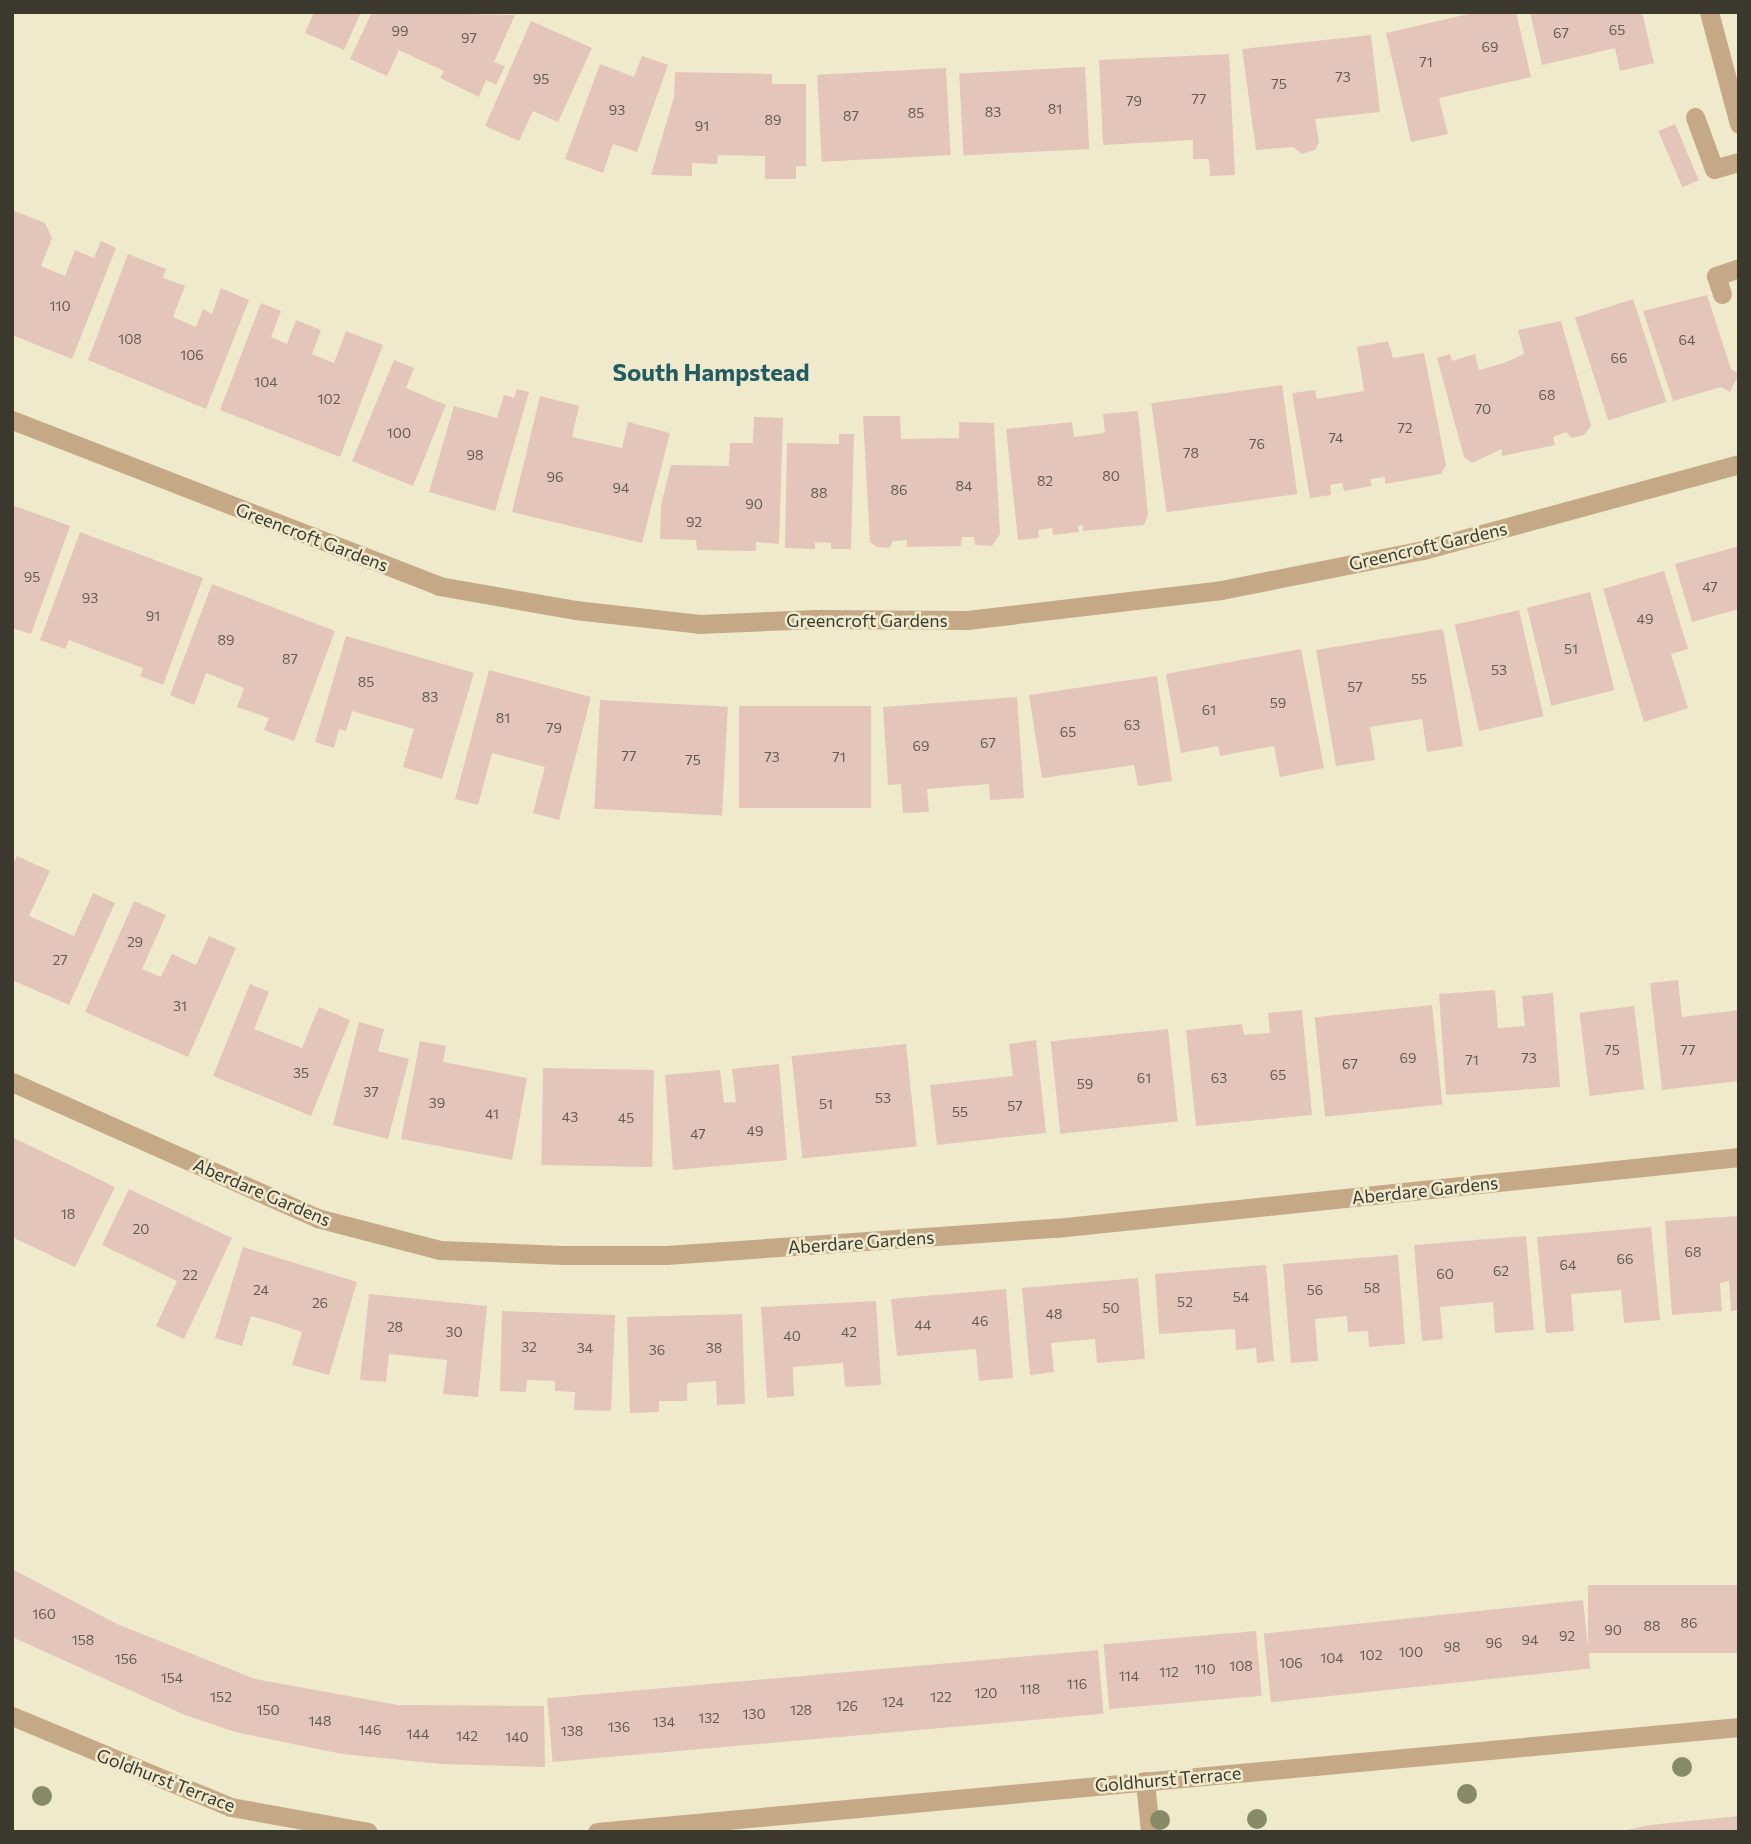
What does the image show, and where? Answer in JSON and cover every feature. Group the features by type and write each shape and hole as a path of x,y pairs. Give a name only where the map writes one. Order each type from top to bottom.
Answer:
{"street":[{"path":"1709,12 1739,124"},
{"path":"1695,117 1714,169 1739,162"},
{"path":"1722,294 1716,276 1739,268"},
{"name":"Greencroft Gardens","path":"12,420 439,586 575,610 699,624 815,619 967,620 1221,590 1423,550 1739,464"},
{"name":"Aberdare Gardens","path":"12,1082 317,1218 440,1250 563,1255 666,1255 1056,1228 1739,1157"},
{"name":"Goldhurst Terrace","path":"12,1716 231,1807 368,1832"},
{"name":"Goldhurst Terrace","path":"597,1832 1739,1727"},
{"path":"1145,1781 1150,1832"}],"building":[{"path":"314,12 361,12 344,50 305,33"},
{"path":"372,12 515,15 494,62 505,66 496,85 486,80 479,97 440,78 444,71 399,50 387,76 350,59"},
{"path":"1477,12 1516,12 1531,77 1439,98 1448,134 1411,142 1386,33"},
{"path":"1530,12 1642,12 1654,63 1620,71 1615,48 1542,65"},
{"path":"531,21 592,48 558,122 533,111 519,141 485,126"},
{"path":"1371,35 1380,112 1315,119 1319,142 1315,150 1302,154 1293,147 1256,150 1242,49"},
{"path":"1229,54 1235,175 1210,176 1209,159 1193,159 1193,140 1103,145 1099,60"},
{"path":"642,56 668,65 637,152 613,144 603,173 565,159 600,64 634,77"},
{"path":"1085,67 1089,149 963,155 959,74"},
{"path":"946,68 951,155 822,162 817,75"},
{"path":"675,72 772,74 772,84 806,84 806,166 796,166 796,179 765,179 765,156 718,155 717,164 692,163 692,176 651,175 674,97"},
{"path":"1675,124 1699,180 1682,187 1658,131"},
{"path":"12,210 45,223 52,238 41,266 65,276 75,250 94,258 101,241 116,248 72,359 12,335"},
{"path":"128,254 166,269 163,278 185,286 173,317 196,327 203,309 212,314 221,288 249,300 206,409 88,360"},
{"path":"1707,295 1731,369 1739,374 1730,392 1721,387 1673,401 1643,311"},
{"path":"1633,299 1666,402 1608,421 1575,318"},
{"path":"261,303 281,311 271,337 287,344 296,320 321,330 312,354 334,363 346,331 383,345 340,457 220,410"},
{"path":"1561,321 1591,426 1584,435 1572,438 1566,432 1553,437 1555,445 1502,456 1502,449 1472,463 1464,457 1437,358 1450,354 1452,361 1475,354 1479,370 1504,363 1524,354 1518,330"},
{"path":"1388,341 1393,358 1424,353 1446,465 1441,474 1385,484 1385,477 1370,479 1372,486 1344,491 1342,483 1330,485 1331,495 1310,498 1292,393 1315,390 1317,399 1364,391 1357,347"},
{"path":"394,360 414,368 406,388 446,405 413,486 352,461"},
{"path":"1282,385 1297,494 1167,512 1151,403"},
{"path":"517,389 529,392 495,511 429,492 454,406 497,418 504,395 514,398"},
{"path":"540,396 579,406 572,437 622,448 628,422 670,433 642,543 512,512"},
{"path":"1138,411 1148,515 1144,525 1083,531 1083,525 1078,526 1079,532 1053,535 1052,528 1038,530 1039,538 1018,540 1006,429 1072,422 1074,437 1105,433 1103,414"},
{"path":"863,416 900,416 901,439 959,438 959,422 994,423 1000,534 992,546 975,545 974,537 962,537 961,546 907,547 907,540 893,541 889,548 877,547 870,542"},
{"path":"754,417 783,418 779,544 756,542 756,551 697,550 696,540 660,539 661,505 671,465 729,466 730,443 753,443"},
{"path":"839,434 854,434 851,549 831,549 831,543 815,542 815,549 785,548 787,443 839,444"},
{"path":"12,505 70,526 31,634 12,628"},
{"path":"80,532 203,578 163,685 140,676 143,668 69,640 65,649 40,640"},
{"path":"1739,546 1739,609 1692,622 1675,564"},
{"path":"1664,571 1688,649 1671,654 1688,708 1644,722 1603,589"},
{"path":"212,584 335,631 294,741 264,730 269,718 237,707 244,688 206,673 194,705 170,695"},
{"path":"1590,592 1614,690 1551,706 1527,608"},
{"path":"1519,610 1544,716 1479,731 1455,625"},
{"path":"1443,629 1463,746 1427,752 1422,719 1395,723 1370,727 1375,760 1336,766 1316,650"},
{"path":"346,636 474,673 442,779 403,767 414,729 352,711 346,731 339,729 334,748 315,742"},
{"path":"1301,649 1324,768 1280,777 1274,746 1220,756 1218,746 1181,753 1166,674"},
{"path":"489,670 591,697 559,820 533,813 545,767 492,753 478,805 455,799"},
{"path":"1157,676 1172,781 1138,786 1134,765 1042,778 1029,695"},
{"path":"1017,697 1024,798 990,800 989,784 927,789 929,812 903,813 901,784 888,785 883,707"},
{"path":"600,700 728,707 722,816 594,809"},
{"path":"739,706 871,706 871,808 739,808"},
{"path":"17,856 50,871 29,916 74,936 93,893 115,903 69,1005 12,980 12,867"},
{"path":"134,901 166,915 142,969 161,977 172,954 196,965 209,936 236,948 188,1057 85,1012"},
{"path":"1678,980 1682,1017 1739,1010 1739,1081 1662,1090 1650,983"},
{"path":"250,984 269,992 254,1029 302,1048 319,1007 350,1020 311,1116 213,1076"},
{"path":"1495,990 1498,1028 1525,1026 1522,996 1553,993 1560,1087 1446,1095 1439,994"},
{"path":"1432,1005 1442,1104 1325,1117 1315,1017"},
{"path":"1634,1006 1644,1089 1590,1096 1579,1013"},
{"path":"1302,1010 1312,1115 1196,1126 1186,1030 1242,1024 1244,1035 1270,1033 1268,1013"},
{"path":"359,1022 384,1029 378,1051 409,1059 388,1139 333,1125"},
{"path":"1168,1029 1178,1121 1060,1134 1051,1041"},
{"path":"1036,1040 1046,1133 937,1145 930,1085 1013,1076 1009,1044"},
{"path":"420,1041 446,1046 443,1062 527,1078 512,1160 401,1139"},
{"path":"906,1044 917,1146 802,1158 792,1056"},
{"path":"779,1064 787,1160 673,1170 665,1075 720,1070 724,1103 736,1102 732,1069"},
{"path":"543,1068 654,1070 652,1167 541,1165"},
{"path":"12,1137 115,1187 75,1267 12,1237"},
{"path":"129,1189 232,1238 184,1339 156,1326 177,1281 102,1245"},
{"path":"1739,1216 1739,1310 1731,1311 1729,1281 1720,1283 1722,1311 1672,1315 1665,1221"},
{"path":"1651,1227 1660,1320 1624,1323 1621,1290 1571,1294 1574,1331 1546,1333 1537,1237"},
{"path":"1526,1236 1534,1330 1495,1333 1493,1302 1440,1307 1443,1339 1422,1341 1414,1245"},
{"path":"243,1247 357,1282 329,1375 292,1365 302,1332 282,1325 251,1316 242,1346 215,1338"},
{"path":"1398,1255 1405,1344 1369,1347 1368,1331 1348,1332 1347,1316 1315,1319 1318,1361 1291,1363 1283,1264"},
{"path":"1266,1265 1274,1361 1257,1363 1256,1348 1236,1350 1235,1329 1159,1334 1155,1274"},
{"path":"1138,1278 1145,1359 1097,1363 1095,1339 1051,1343 1054,1372 1030,1375 1022,1288"},
{"path":"1006,1289 1013,1378 979,1381 976,1349 897,1356 891,1299"},
{"path":"369,1294 487,1306 478,1397 443,1394 447,1360 389,1354 386,1382 360,1380"},
{"path":"876,1301 881,1385 845,1387 843,1363 793,1367 794,1396 767,1398 761,1307"},
{"path":"502,1311 615,1315 611,1411 574,1410 575,1392 555,1391 555,1381 527,1380 526,1392 500,1391"},
{"path":"742,1314 745,1404 717,1405 716,1381 687,1383 687,1401 659,1401 659,1412 630,1413 627,1317"},
{"path":"12,1569 117,1624 255,1679 398,1705 544,1706 545,1767 441,1764 342,1754 235,1732 185,1715 12,1637"},
{"path":"1588,1585 1739,1585 1739,1653 1588,1653"},
{"path":"1583,1600 1590,1669 1271,1702 1264,1634"},
{"path":"1256,1631 1262,1696 1109,1709 1104,1644"},
{"path":"1098,1650 1104,1714 553,1762 547,1698"},
{"path":"1739,1816 1739,1832 1618,1832 1650,1825"}],"district":[{"name":"South Hampstead","path":"711,372"}]}
